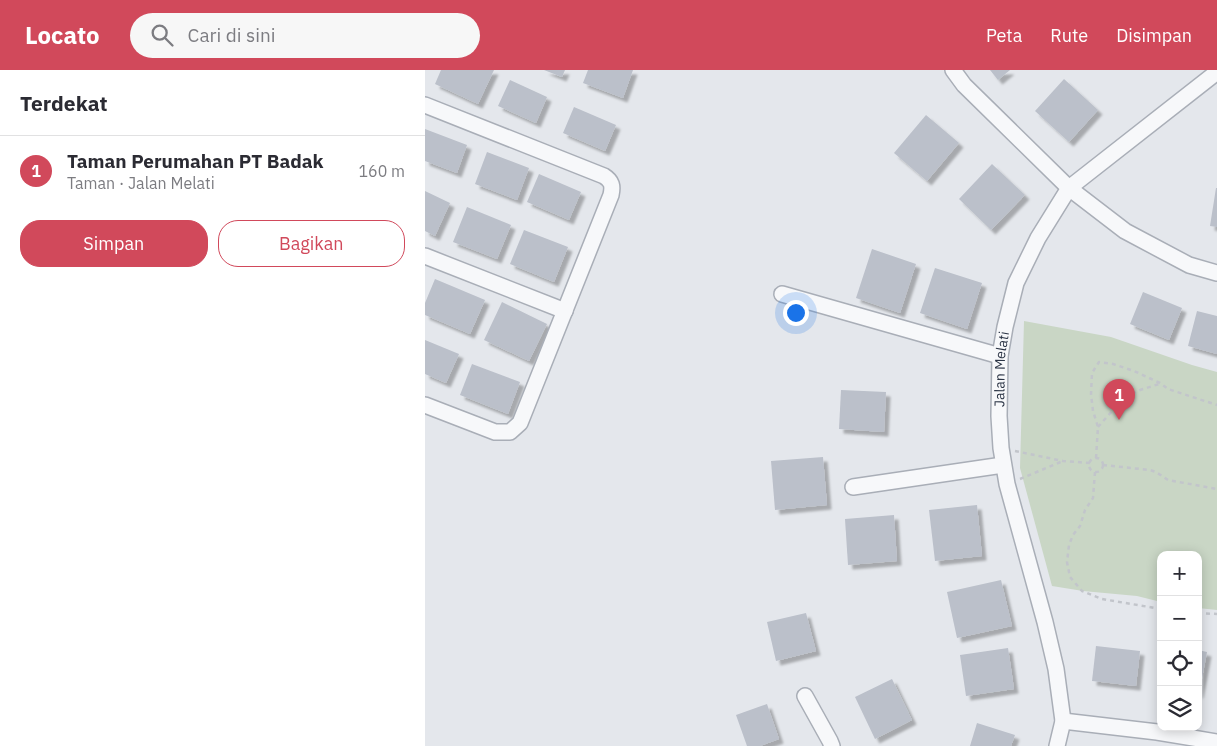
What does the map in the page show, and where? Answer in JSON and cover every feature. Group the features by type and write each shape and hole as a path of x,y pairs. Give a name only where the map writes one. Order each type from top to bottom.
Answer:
{"street":[{"path":"953,70 964,85 1069,188 1125,231 1189,265 1217,273"},
{"name":"Jalan Melati","path":"1057,746 1063,721 1056,669 1003,465 999,416 1000,356 1005,327 1016,283 1038,238 1069,188 1217,72"},
{"path":"425,105 604,176 612,183 613,189 520,423 510,432 495,432 425,405"},
{"path":"425,256 565,311"},
{"path":"782,294 1000,356"},
{"path":"853,487 1003,465"},
{"path":"805,696 832,746"},
{"path":"1063,721 1157,732 1217,742"}],"path":[{"path":"1095,472 1090,467 1090,464 1096,458 1098,427 1093,411 1091,394 1092,373 1099,362 1127,369 1160,383 1168,389 1217,405"},
{"path":"1098,427 1121,401 1137,391 1160,383"},
{"path":"1001,448 1063,461 1090,464"},
{"path":"1096,458 1101,460 1103,465"},
{"path":"1007,484 1063,461"},
{"path":"1095,472 1102,469 1103,465"},
{"path":"1103,465 1150,470 1166,480 1217,488"},
{"path":"1095,472 1093,498 1085,510 1069,545 1067,562 1070,577 1082,591 1102,599 1157,608"},
{"path":"1202,613 1217,614"}],"green space":[{"path":"1024,321 1111,337 1217,372 1217,610 1202,608 1202,551 1157,551 1157,601 1137,596 1052,586 1020,468"}],"building":[{"path":"441,70 494,70 478,104 435,84"},
{"path":"544,70 565,70 562,77"},
{"path":"588,70 633,70 623,98 583,83"},
{"path":"990,70 1010,70 998,80"},
{"path":"1064,79 1098,110 1069,142 1035,111"},
{"path":"510,80 547,97 536,123 498,106"},
{"path":"574,107 616,125 605,151 563,133"},
{"path":"926,115 959,143 927,181 894,153"},
{"path":"425,129 467,145 457,173 425,161"},
{"path":"487,152 529,168 517,200 475,184"},
{"path":"992,164 1025,195 991,230 959,199"},
{"path":"539,174 581,192 569,220 527,202"},
{"path":"1217,188 1217,227 1210,226"},
{"path":"425,191 450,203 435,236 425,231"},
{"path":"467,207 511,225 497,259 453,242"},
{"path":"524,230 568,247 554,282 510,264"},
{"path":"872,249 916,264 900,313 856,298"},
{"path":"935,268 982,283 967,329 920,313"},
{"path":"435,279 485,300 470,334 425,315 425,303"},
{"path":"1143,292 1182,308 1169,340 1130,324"},
{"path":"502,302 547,324 529,361 484,340"},
{"path":"1197,311 1217,316 1217,354 1188,346"},
{"path":"425,340 459,354 446,383 425,374"},
{"path":"472,364 520,382 508,414 460,395"},
{"path":"841,390 886,392 884,432 839,429"},
{"path":"823,457 827,505 775,510 771,461"},
{"path":"977,505 982,556 935,561 929,510"},
{"path":"894,515 897,561 848,565 845,519"},
{"path":"1001,580 1012,626 957,638 947,592"},
{"path":"806,613 816,651 776,661 767,622"},
{"path":"1096,646 1140,651 1136,686 1092,681"},
{"path":"1008,648 1014,689 966,696 960,655"},
{"path":"1202,651 1207,652 1202,678"},
{"path":"892,679 912,720 875,739 855,697"},
{"path":"767,704 779,739 760,746 747,746 736,715"},
{"path":"977,723 1015,735 1011,746 970,746"}],"place":[{"name":"Taman Perumahan PT Badak","path":"1119,420"}]}
